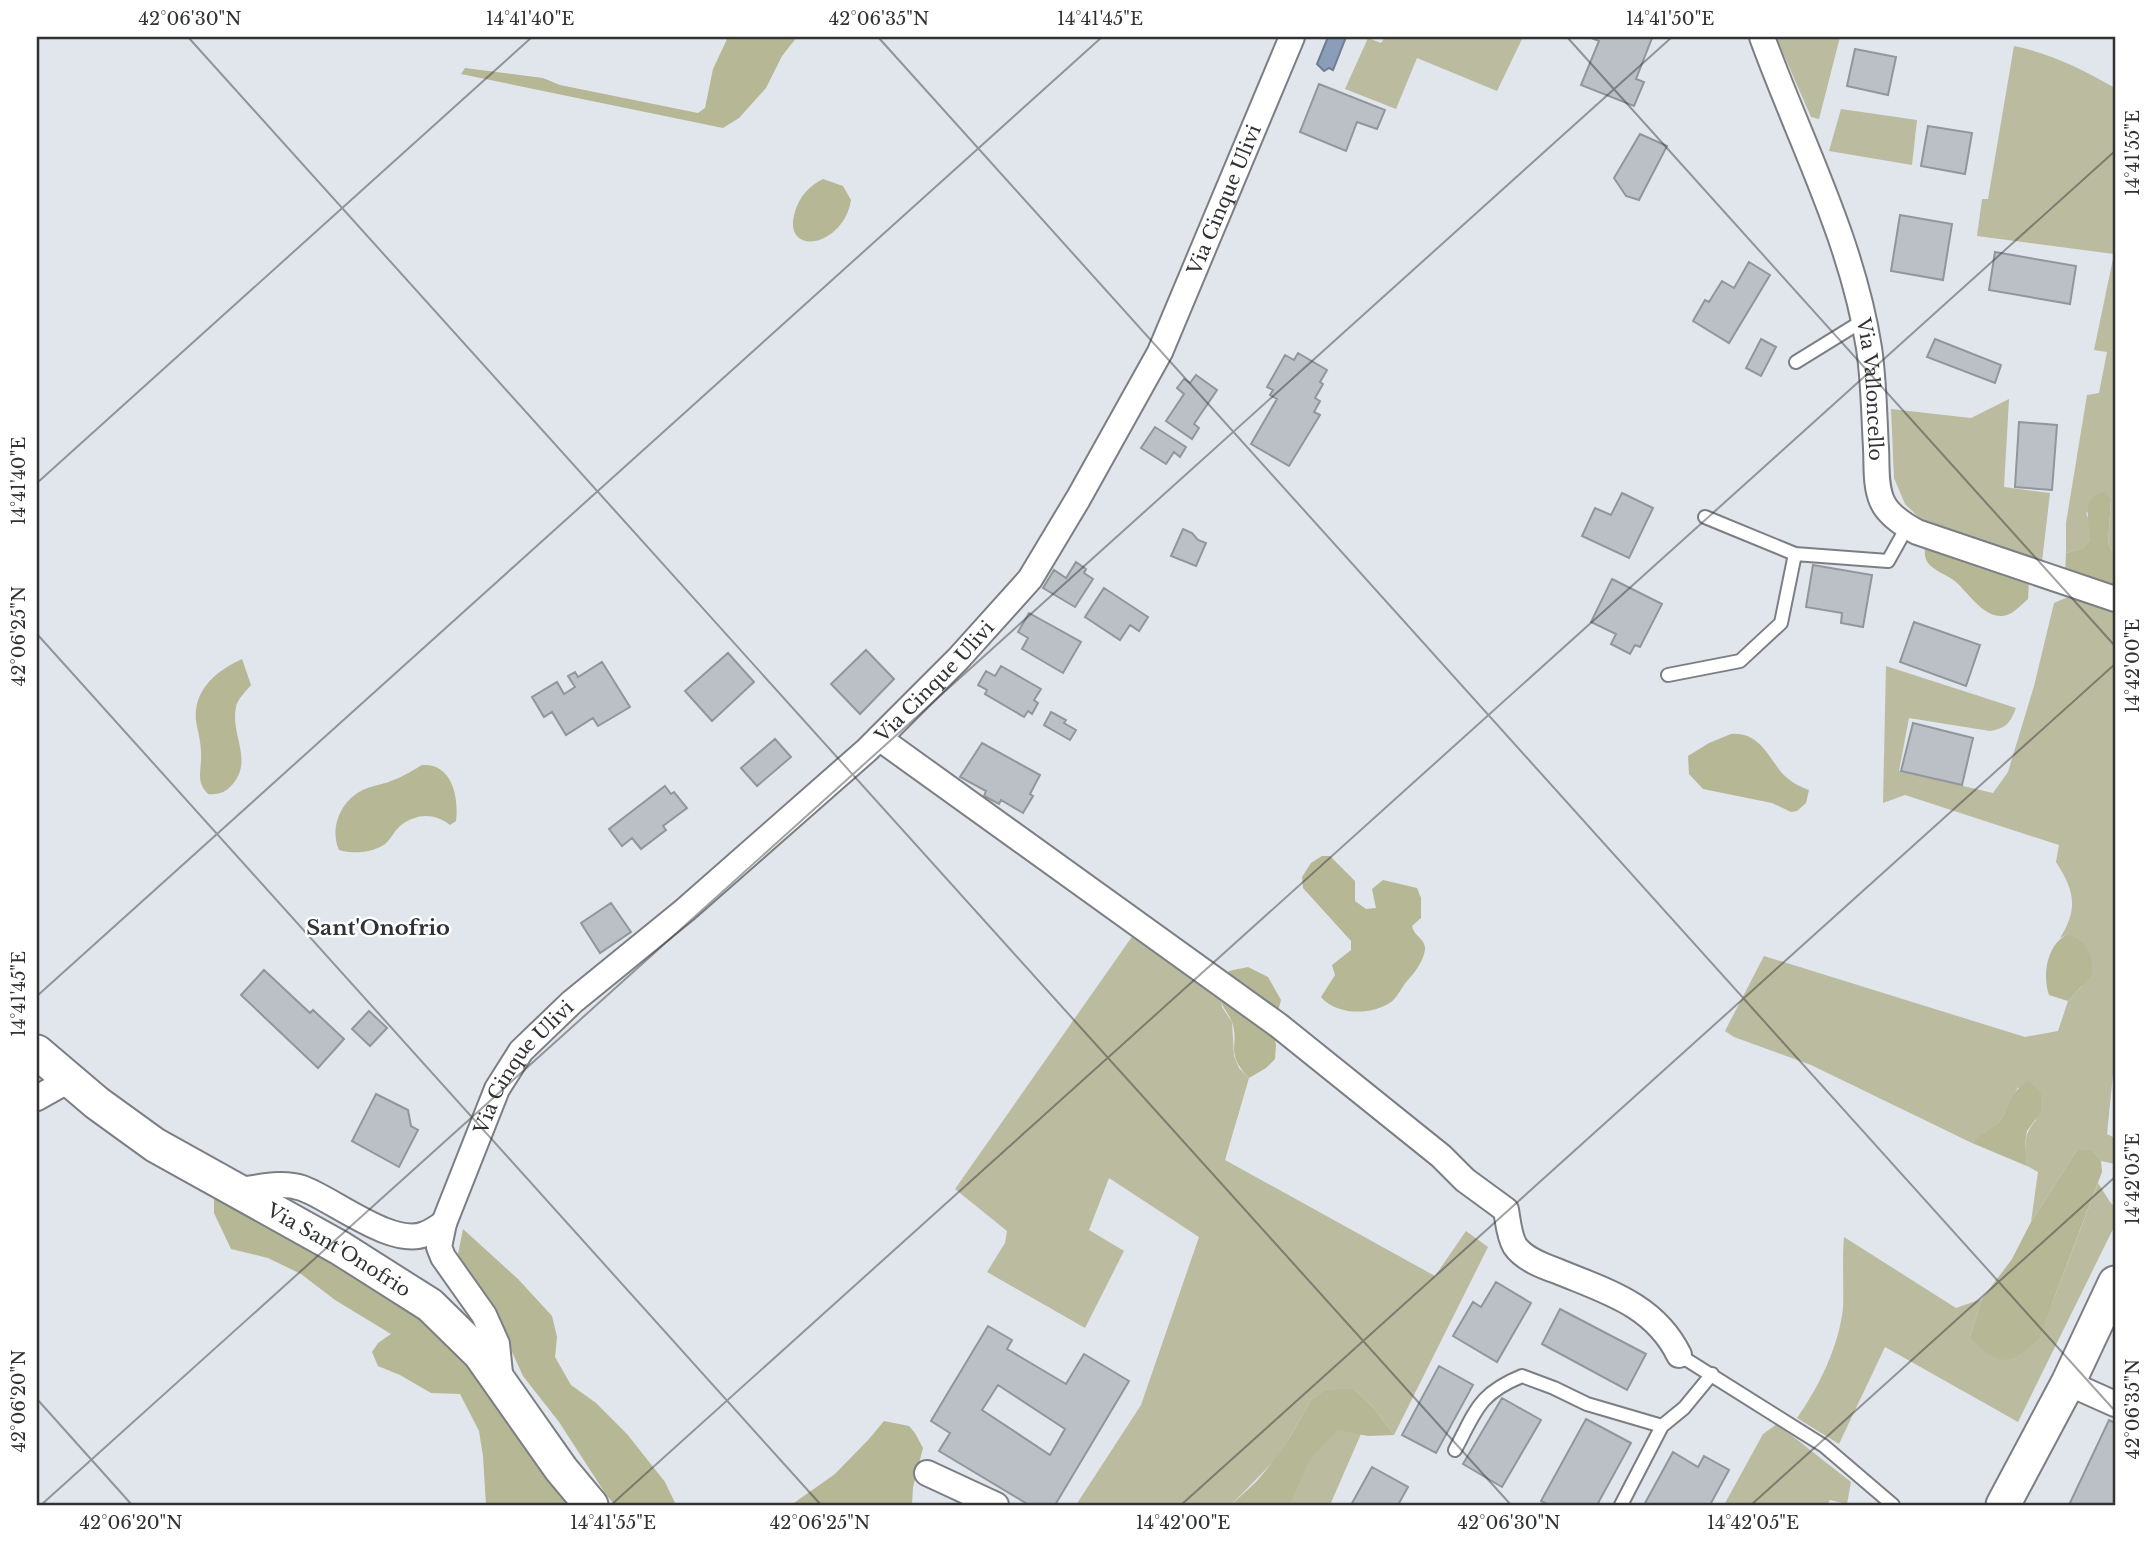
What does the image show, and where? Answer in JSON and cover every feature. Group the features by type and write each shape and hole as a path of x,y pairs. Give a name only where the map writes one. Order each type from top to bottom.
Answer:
{"street":[{"name":"Via Cinque Ulivi","path":"443,1223 497,1089 521,1051 572,1002 685,910 879,738 958,659 1030,579 1160,352 1292,37"},
{"name":"Via Valloncello","path":"1762,37 1843,249 1864,320 1872,376 1878,486 1885,507 1907,527 1929,537 2115,599"},
{"path":"879,738 1278,1025 1441,1156 1465,1180 1506,1210 1509,1230 1516,1247 1537,1263 1645,1311 1672,1340 1677,1353"},
{"name":"Via Sant'Onofrio","path":"37,1052 69,1080 155,1145 340,1248 430,1305 480,1354 561,1469 591,1505"},
{"path":"37,1098 69,1080"},
{"path":"238,1190 282,1184 303,1188 378,1228 409,1237 424,1235 443,1223"},
{"path":"443,1223 439,1247 443,1257 484,1315 496,1344 501,1384"},
{"path":"2003,1505 2067,1383 2115,1283"},
{"path":"2067,1383 2115,1404"},
{"path":"927,1473 996,1505"}],"lane":[{"path":"1796,362 1864,320"},
{"path":"1705,517 1795,554 1888,561 1907,527"},
{"path":"1668,675 1740,661 1781,623 1795,554"},
{"path":"1677,1353 1824,1446 1893,1505"},
{"path":"1621,1505 1662,1426 1684,1408 1712,1374"},
{"path":"1455,1450 1483,1399 1500,1385 1522,1377 1554,1388 1587,1404 1662,1426"}],"green space":[{"path":"728,37 797,37 782,56 766,88 739,118 723,128 461,74 465,68 543,78 560,85 698,113 705,108 713,69"},
{"path":"1385,37 1523,37 1497,91 1417,58 1396,109 1345,89 1368,38 1381,43"},
{"path":"1776,37 1840,37 1819,119 1811,117"},
{"path":"2014,46 2066,63 2115,88 2115,557 2108,543 2111,500 2086,513 2090,523 2090,540 2083,548 2066,553 2066,523 2087,395 2099,393 2107,352 2094,350 2114,254 1977,236 1982,199 1988,199"},
{"path":"1841,109 1917,120 1912,165 1829,151"},
{"path":"823,179 843,186 851,200 846,217 825,238 803,240 795,234 793,223 797,206 807,190"},
{"path":"2009,399 2004,487 2050,493 2041,570 1928,526 1905,504 1894,478 1891,409 1971,418"},
{"path":"2105,492 2111,500 2108,543 2115,557 2115,591 2065,576 2066,553 2083,548 2090,540 2089,504 2097,495"},
{"path":"1926,541 2029,580 2028,599 2008,615 1993,615 1987,612 1956,582 1928,563 1925,555"},
{"path":"2070,596 2115,609 2115,1054 2107,1134 2115,1138 2115,1164 2101,1161 2093,1150 2077,1150 2031,1222 2038,1172 2027,1166 2025,1142 2028,1131 2036,1120 2018,1087 2000,1121 1972,1143 1811,1065 1734,1037 1725,1031 1764,956 2025,1037 2058,1031 2068,1001 2082,986 2068,934 2060,938 2070,917 2072,899 2067,881 2056,862 2059,845 1905,795 1883,803 1886,666 2016,708 2007,724 1990,731 1909,718 1899,771 1993,793 2008,772 2034,686 2054,603"},
{"path":"242,659 251,685 236,707 241,766 238,776 229,788 221,793 208,794 200,780 201,749 196,721 198,700 215,676"},
{"path":"1731,734 1740,734 1755,740 1784,775 1809,790 1806,803 1797,811 1791,812 1772,803 1703,789 1689,774 1688,756"},
{"path":"422,765 432,766 447,776 456,802 456,821 450,825 438,818 419,817 400,826 382,846 360,852 339,850 336,826 346,803 363,790 407,774"},
{"path":"1322,856 1330,856 1355,881 1355,901 1366,909 1376,908 1372,889 1383,880 1417,888 1421,898 1421,918 1412,926 1423,942 1425,952 1419,966 1395,998 1383,1007 1354,1012 1335,1007 1321,997 1335,975 1332,965 1351,950 1351,941 1303,888 1302,877 1311,863"},
{"path":"1136,931 1219,991 1222,1007 1232,1022 1234,1056 1239,1068 1249,1078 1225,1160 1435,1276 1466,1231 1488,1247 1394,1435 1373,1407 1354,1389 1324,1390 1311,1400 1287,1442 1311,1409 1361,1434 1330,1505 1242,1505 1272,1463 1231,1505 1076,1505 1141,1405 1199,1237 1109,1178 1089,1230 1124,1251 1085,1328 987,1272 1005,1243 1007,1231 955,1189"},
{"path":"2068,934 2081,941 2088,950 2092,975 2068,1001 2049,995 2046,970 2055,945"},
{"path":"1248,967 1268,977 1281,1000 1273,1030 1275,1059 1249,1078 1237,1062 1232,1022 1219,996 1229,971"},
{"path":"2029,1082 2041,1092 2041,1112 2027,1131 2027,1166 1972,1143 1999,1122 2017,1090"},
{"path":"2077,1150 2093,1150 2101,1161 2102,1172 2039,1338 2012,1358 1996,1358 1970,1337 1982,1299 2012,1259 2031,1222"},
{"path":"2098,1183 2115,1207 2115,1225 2018,1422 1885,1347 1839,1444 1797,1418 1820,1380 1841,1322 1844,1237 1956,1308 1982,1299 1970,1337 2052,1304"},
{"path":"214,1195 434,1317 580,1505 486,1505 479,1431 460,1394 431,1393 378,1366 372,1352 378,1343 391,1334 335,1300 301,1274 268,1258 231,1249 214,1213"},
{"path":"463,1229 518,1279 552,1316 557,1337 555,1357 571,1385 596,1403 627,1434 665,1482 676,1505 615,1505 607,1496 559,1422 523,1376 508,1343 458,1254"},
{"path":"1354,1389 1373,1407 1394,1435 1368,1436 1337,1430 1310,1459 1289,1505 1231,1505 1256,1482 1282,1451 1311,1400 1324,1390"},
{"path":"884,1421 909,1426 923,1448 913,1487 912,1505 791,1505 835,1474"},
{"path":"1777,1424 1851,1482 1847,1504 1830,1500 1827,1505 1724,1505 1763,1434"}],"water":[{"path":"1328,37 1346,37 1333,70 1329,68 1324,71 1317,64"}],"building":[{"path":"1589,37 1652,38 1636,79 1644,82 1634,106 1581,85 1599,41"},
{"path":"1855,49 1896,57 1888,95 1847,86"},
{"path":"1319,84 1385,110 1377,129 1357,122 1346,151 1300,132"},
{"path":"1928,126 1972,133 1965,174 1921,166"},
{"path":"1640,134 1667,146 1639,200 1626,196 1614,178"},
{"path":"1900,215 1952,224 1943,280 1891,271"},
{"path":"1995,252 2076,266 2070,304 1989,290"},
{"path":"1749,262 1770,275 1729,343 1693,321 1705,300 1709,302 1722,281 1734,288"},
{"path":"1761,339 1776,347 1761,376 1746,368"},
{"path":"1935,339 2001,365 1995,383 1927,357"},
{"path":"1298,353 1327,370 1315,398 1320,401 1314,412 1320,415 1289,466 1251,444 1277,399 1270,395 1273,390 1267,387 1285,355 1294,360"},
{"path":"1196,375 1217,390 1194,424 1199,428 1192,439 1166,421 1184,394 1177,388 1184,379 1190,383"},
{"path":"2019,422 2057,425 2052,490 2015,487"},
{"path":"1155,427 1186,447 1180,457 1174,452 1166,464 1141,448"},
{"path":"1622,493 1653,508 1629,558 1582,536 1595,508 1611,515"},
{"path":"1183,529 1206,543 1196,566 1171,556"},
{"path":"1076,562 1086,569 1084,573 1093,579 1075,607 1043,588 1054,570 1066,578"},
{"path":"1813,565 1872,575 1863,627 1841,623 1842,613 1806,607"},
{"path":"1612,579 1662,604 1640,647 1635,645 1630,654 1611,644 1616,634 1591,622"},
{"path":"1104,588 1148,617 1139,631 1130,625 1120,640 1085,617"},
{"path":"1029,613 1081,642 1063,673 1022,649 1028,638 1018,632"},
{"path":"1914,622 1980,645 1966,686 1900,662"},
{"path":"866,650 894,679 860,714 831,684"},
{"path":"728,653 754,682 712,721 685,691"},
{"path":"602,662 630,707 598,726 593,718 566,735 552,712 544,717 532,697 557,682 564,694 575,687 568,676 575,672 578,677"},
{"path":"1001,666 1041,689 1034,700 1038,703 1032,714 1028,711 1024,717 985,694 987,690 978,685 986,671 995,676"},
{"path":"1051,712 1066,720 1064,723 1076,730 1070,740 1044,725"},
{"path":"1913,723 1973,738 1962,785 1901,771"},
{"path":"775,739 791,757 757,786 741,768"},
{"path":"982,743 1040,775 1030,794 1033,796 1023,813 1001,800 999,804 984,796 986,791 960,777"},
{"path":"665,786 671,794 674,792 687,808 663,826 666,830 641,849 632,838 622,846 609,829"},
{"path":"611,903 631,932 600,953 581,923"},
{"path":"264,970 310,1013 313,1010 344,1039 318,1068 241,995"},
{"path":"369,1011 387,1028 370,1046 352,1029"},
{"path":"376,1094 408,1110 411,1126 418,1130 399,1167 352,1141"},
{"path":"1496,1282 1531,1303 1497,1362 1453,1336 1473,1302 1481,1307"},
{"path":"1560,1309 1646,1354 1627,1390 1542,1344"},
{"path":"988,1326 1012,1340 1007,1349 1066,1384 1084,1354 1129,1381 1055,1505 1029,1505 939,1451 950,1433 931,1421","holes":["998,1385 1065,1429 1050,1455 982,1410"]},
{"path":"1439,1366 1473,1385 1436,1453 1402,1435"},
{"path":"1502,1398 1541,1420 1502,1487 1463,1464"},
{"path":"1586,1419 1631,1443 1597,1505 1549,1505 1541,1501"},
{"path":"2109,1420 2115,1423 2115,1505 2069,1505"},
{"path":"1673,1452 1698,1467 1704,1456 1729,1470 1710,1505 1644,1505"},
{"path":"1372,1467 1408,1487 1398,1505 1351,1505"}],"district":[{"name":"Sant'Onofrio","path":"378,928"}]}
